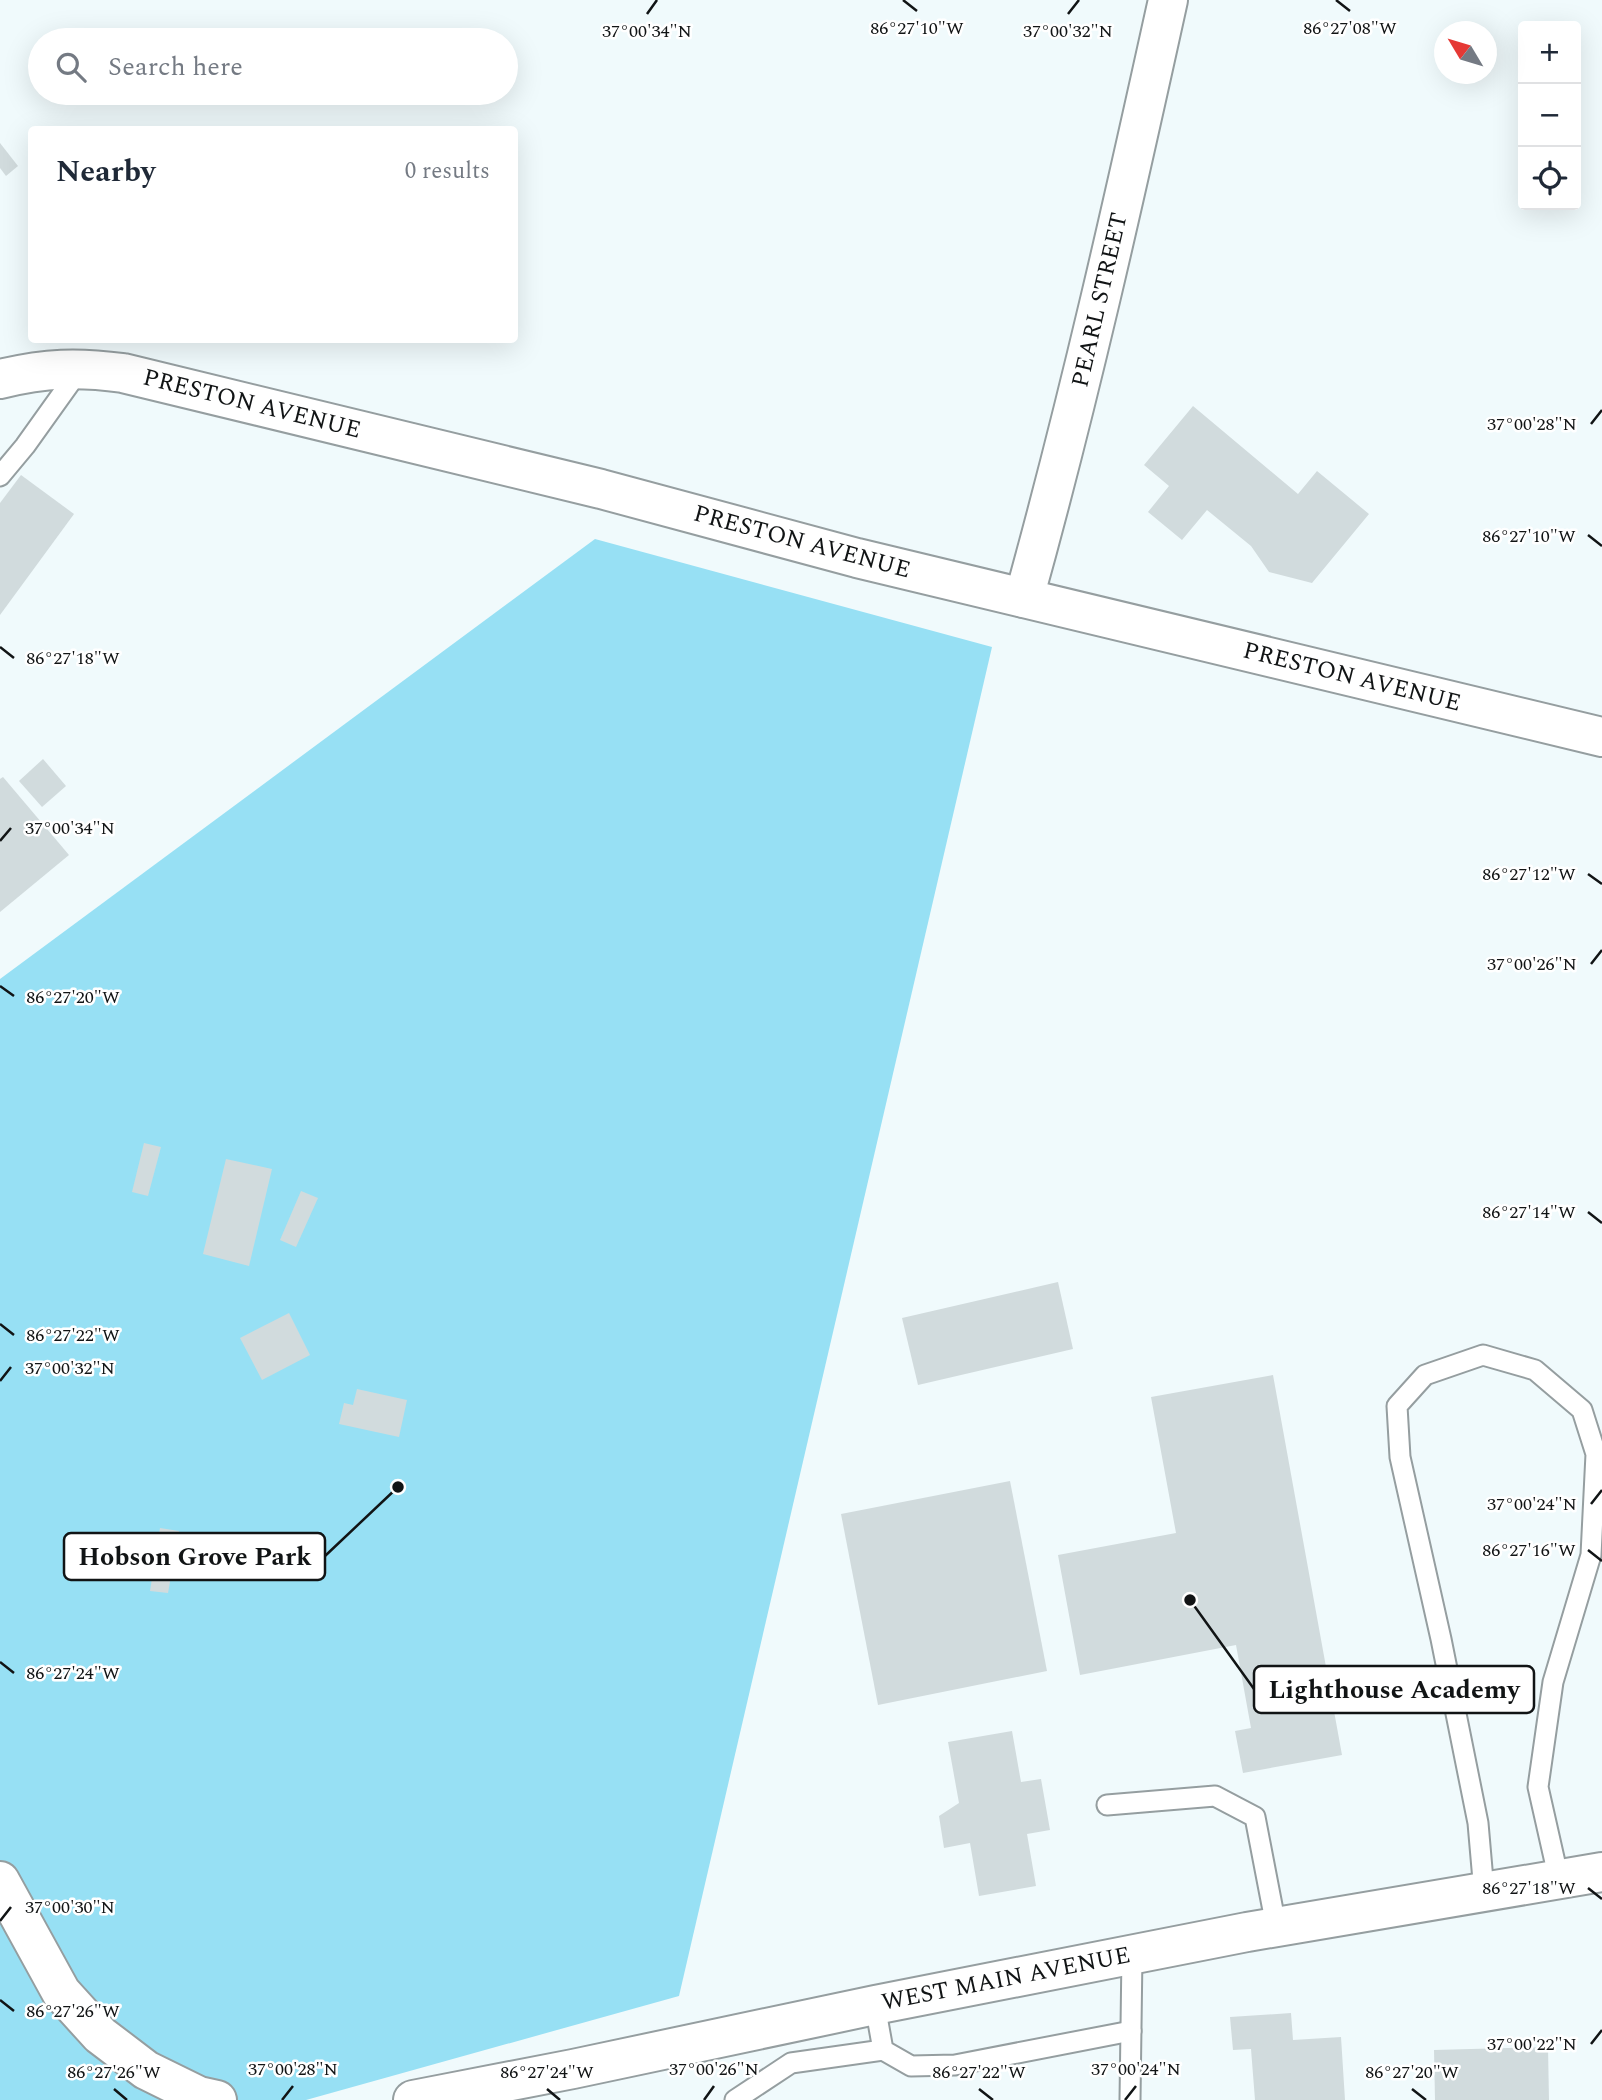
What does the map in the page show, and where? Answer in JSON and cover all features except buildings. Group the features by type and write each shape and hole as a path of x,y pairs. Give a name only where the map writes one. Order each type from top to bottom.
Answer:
{"street":[{"name":"PEARL STREET","path":"1024,598 1106,281 1168,0"},
{"name":"PRESTON AVENUE","path":"0,379 37,370 81,368 123,373 601,489 858,558 1602,737"},
{"name":"WEST MAIN AVENUE","path":"413,2100 1276,1926 1602,1872"},
{"path":"0,1881 61,1992 100,2035 146,2070 199,2096 217,2100"}],"lane":[{"path":"0,476 26,446 81,368"},
{"path":"1484,1892 1478,1823 1400,1457 1397,1406 1425,1375 1483,1355 1535,1370 1582,1410 1596,1454 1591,1555 1553,1682 1538,1787 1559,1880"},
{"path":"1107,1805 1215,1796 1255,1817 1276,1926"},
{"path":"1129,2100 1132,1954"},
{"path":"875,2005 883,2050"},
{"path":"735,2100 791,2063 883,2050 911,2066 955,2065 1131,2031"}],"shaded area":[{"path":"595,539 992,647 679,1996 306,2100 0,2100 0,979"}],"place":[{"name":"Hobson Grove Park","path":"398,1487"},
{"name":"Lighthouse Academy","path":"1190,1600"}]}
